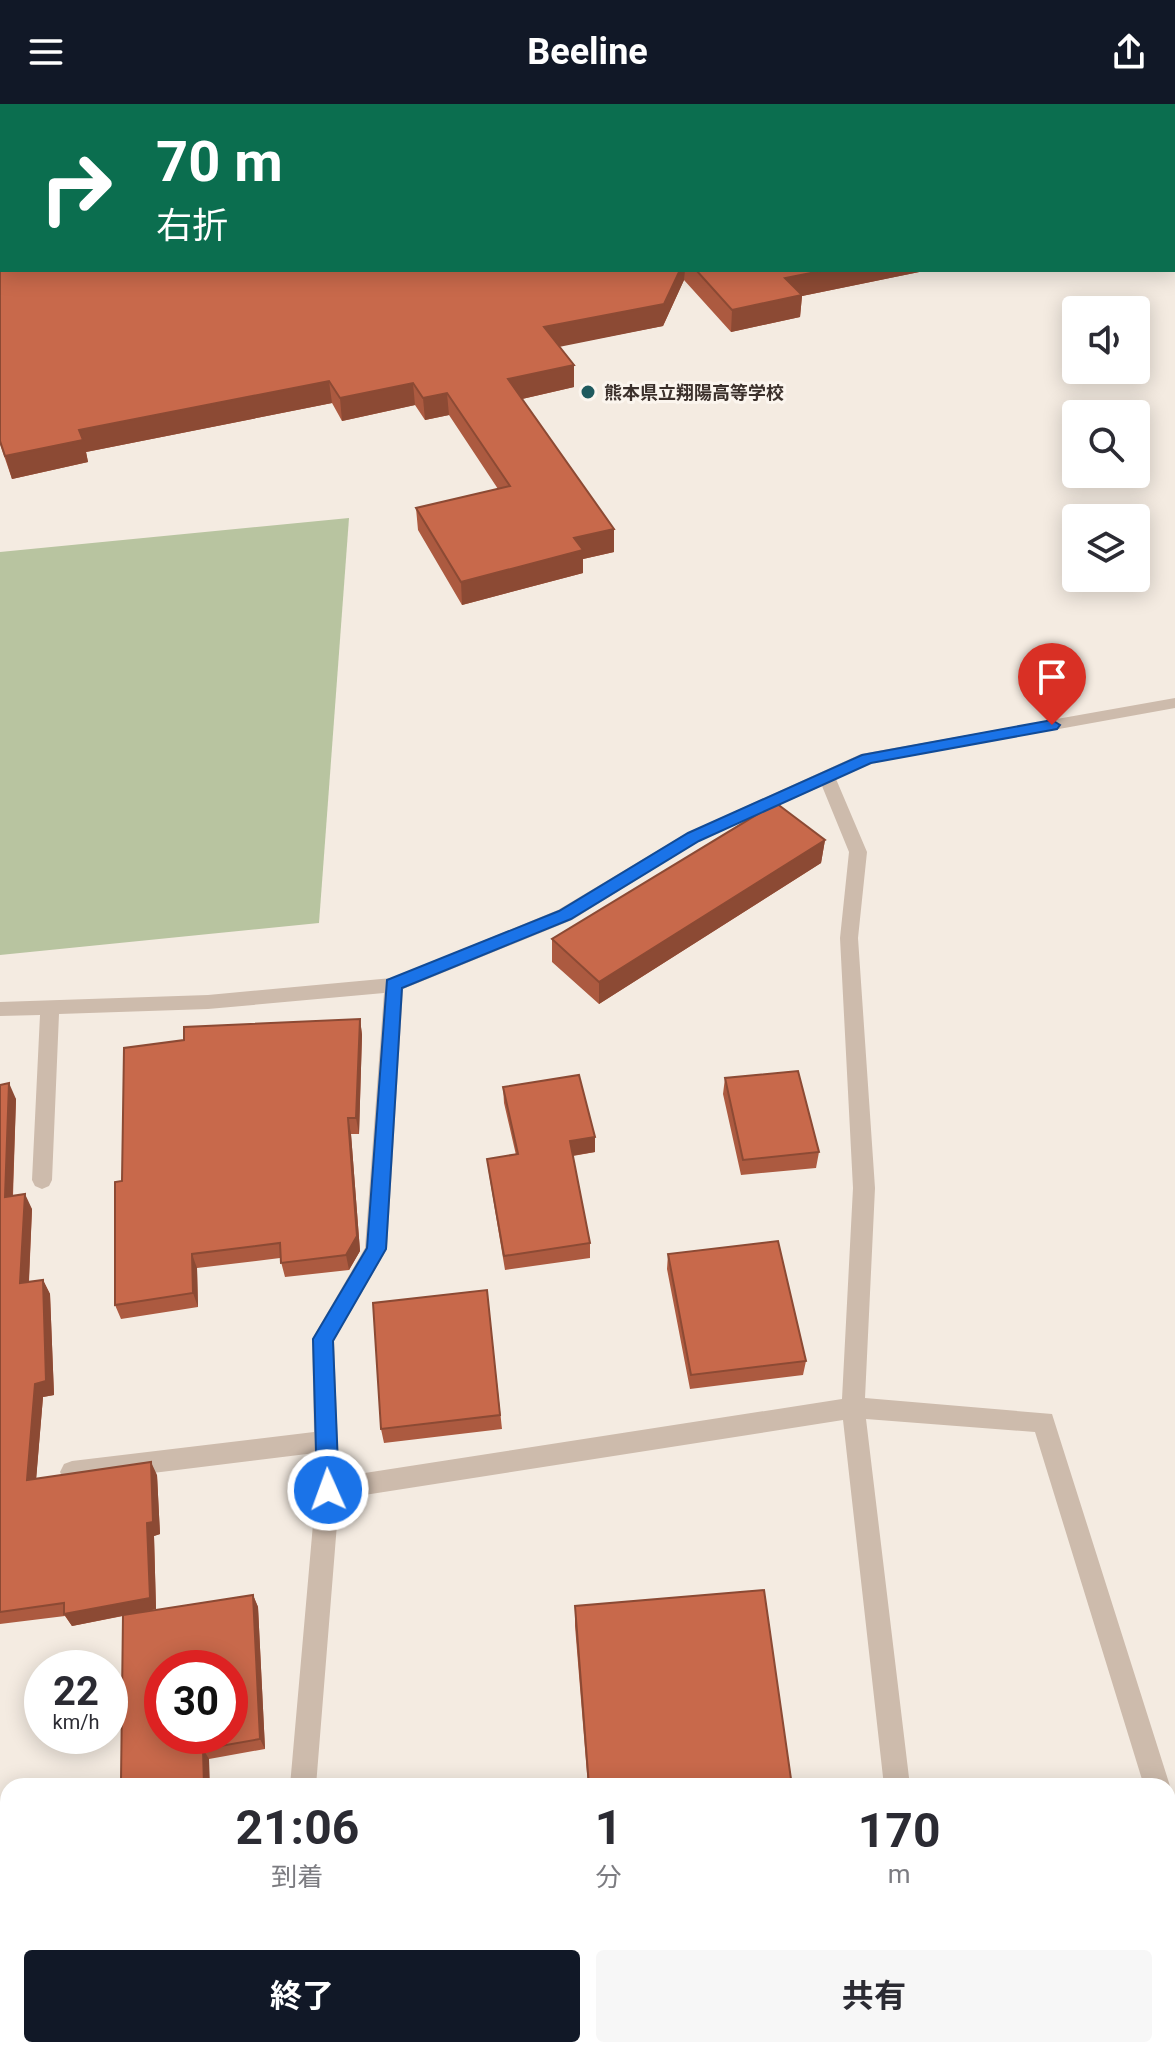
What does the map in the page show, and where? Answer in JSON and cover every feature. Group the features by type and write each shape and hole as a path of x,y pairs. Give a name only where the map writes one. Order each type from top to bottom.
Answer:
{"street":[{"path":"0,1009 208,1002 394,985 565,915 693,837 867,758 1175,703"},
{"path":"827,778 858,852 849,938 864,1188 853,1408 896,1778"},
{"path":"304,1778 328,1490 323,1339 376,1249 394,985"},
{"path":"42,1180 50,1006"},
{"path":"328,1490 853,1408 1044,1422 1155,1778"},
{"path":"72,1472 326,1441"}],"green space":[{"path":"349,518 319,923 0,955 0,552"}],"building":[{"path":"0,272 679,272 664,304 544,327 574,365 508,379 614,529 574,538 583,550 461,582 416,508 510,486 447,393 423,398 413,383 340,398 329,381 79,430 83,440 5,456 0,441"},
{"path":"698,272 816,272 785,278 802,295 732,310"},
{"path":"776,803 825,840 599,982 552,939"},
{"path":"360,1019 356,1118 348,1118 357,1236 346,1255 281,1263 280,1243 192,1254 193,1293 115,1305 115,1182 122,1181 124,1048 184,1040 184,1027"},
{"path":"798,1071 819,1152 743,1160 725,1078"},
{"path":"579,1075 595,1137 570,1141 590,1243 504,1256 487,1159 518,1154 503,1087"},
{"path":"9,1083 5,1197 25,1194 20,1283 43,1280 46,1381 35,1384 27,1480 151,1462 153,1522 147,1523 150,1598 64,1614 64,1603 0,1612 0,1085"},
{"path":"778,1241 806,1361 691,1375 668,1254"},
{"path":"487,1290 500,1415 381,1429 373,1303"},
{"path":"764,1590 791,1778 588,1778 575,1606"},
{"path":"253,1595 260,1739 248,1741 248,1650 144,1650 144,1754 203,1754 204,1778 121,1778 121,1754 128,1754 128,1650 123,1650 123,1615"}],"place":[{"name":"熊本県立翔陽高等学校","path":"588,392"}],"route":[{"path":"328,1490 323,1339 376,1249 394,985 451,959 565,915 693,837 867,758 1052,725"}]}
